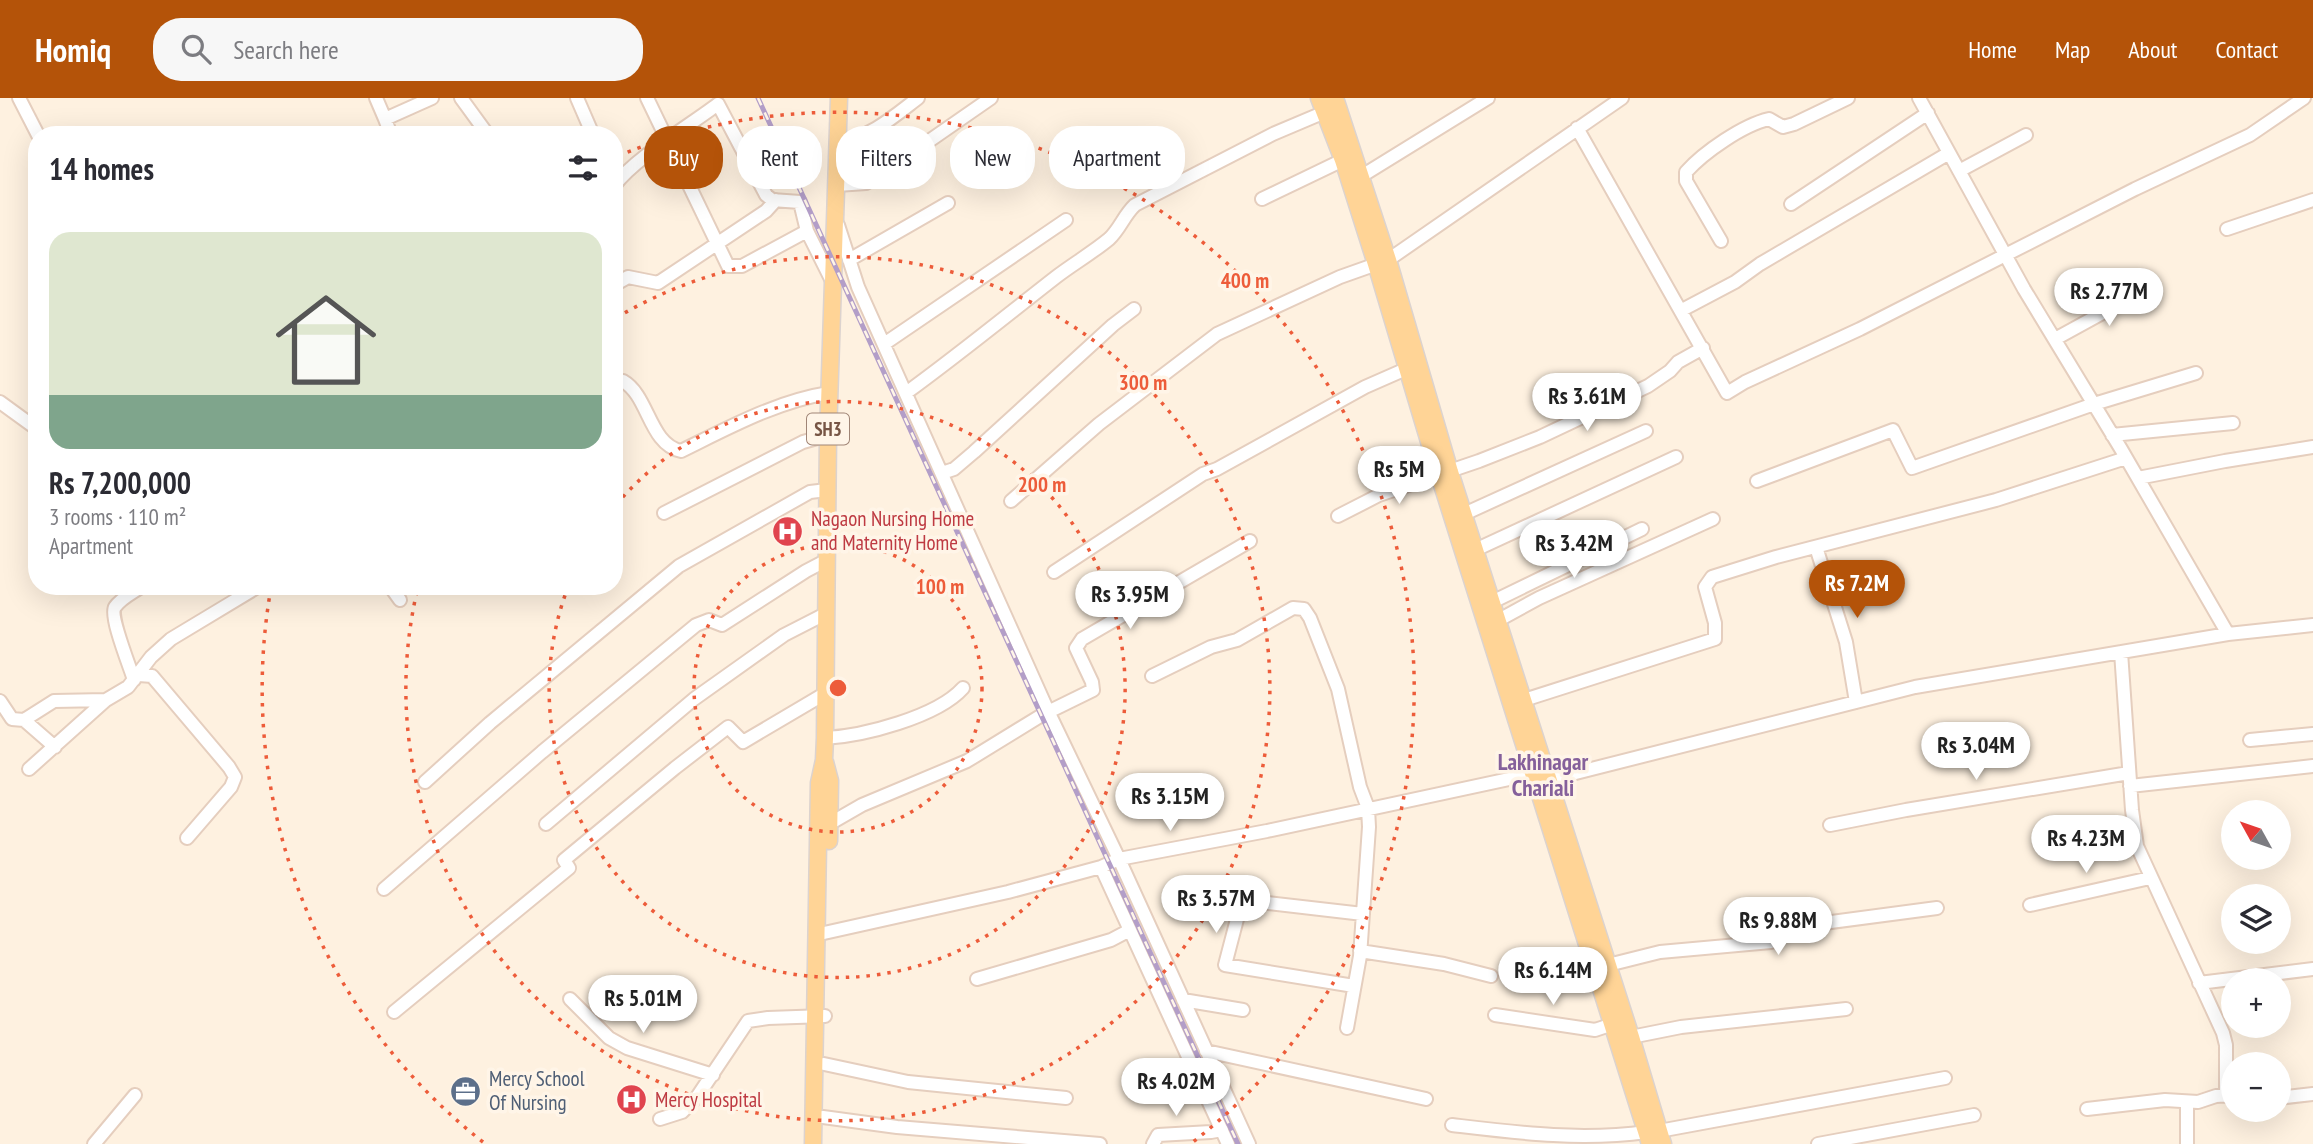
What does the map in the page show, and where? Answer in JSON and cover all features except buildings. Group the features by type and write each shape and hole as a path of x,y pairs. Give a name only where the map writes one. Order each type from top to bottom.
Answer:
{"main road":[{"name":"SH3","path":"838,126 839,98"},
{"path":"1329,104 1360,177 1444,474 1631,1037 1655,1138"},
{"path":"1329,104 1343,160 1382,262 1406,369 1444,474 1464,514 1524,700 1542,775 1613,1024 1655,1138"},
{"name":"SH3","path":"813,1144 820,1017 819,783 825,738 828,435 837,189"},
{"name":"SH3","path":"820,934 830,781 824,760"},
{"name":"SH3","path":"820,1017 824,1065 822,1144"}],"street":[{"path":"19,98 33,126"},
{"path":"376,98 388,126"},
{"path":"385,119 432,98"},
{"path":"461,98 481,126"},
{"path":"577,98 589,126"},
{"path":"647,98 660,126"},
{"path":"881,126 918,98"},
{"path":"936,136 991,98"},
{"path":"1360,177 1488,98"},
{"path":"1011,501 1099,424 1217,334 1340,277 1382,262 1622,98"},
{"path":"1721,241 1686,181 1686,172 1707,153 1758,122 1769,119 1783,127 1848,98"},
{"path":"1919,98 2054,339 2228,634"},
{"path":"1577,128 1727,393 1745,382 1860,329 2135,189 2250,135 2304,98"},
{"path":"688,126 718,104 766,195 772,200 800,202 807,231 832,281"},
{"path":"906,393 1110,238 1122,224 1126,213 1135,205 1329,104"},
{"path":"1791,204 1928,113"},
{"path":"1959,171 2026,135"},
{"path":"1682,310 1735,282 1760,264 1949,153"},
{"path":"623,173 644,158"},
{"path":"1262,200 1343,160"},
{"path":"690,189 728,265 742,266 807,231"},
{"path":"623,279 628,276 658,283 766,211 776,200"},
{"path":"2227,229 2313,200"},
{"path":"849,260 948,203"},
{"path":"836,218 858,287 1049,712 1249,1144"},
{"path":"884,344 1066,220"},
{"path":"2054,339 2148,288"},
{"path":"942,473 954,469 974,452 1134,309"},
{"path":"1338,516 1379,495 1444,474 1540,437 1637,391 1703,348"},
{"path":"1054,572 1203,474 1217,469 1365,387 1406,369"},
{"path":"1757,481 1893,430 1912,468 2094,404 2196,373"},
{"path":"623,381 632,386 653,426 671,449 681,451 746,420 809,396 829,393"},
{"path":"0,402 28,422"},
{"path":"2112,435 2232,423"},
{"path":"1464,514 1646,431"},
{"path":"664,513 803,442 828,435"},
{"path":"2138,478 2313,447"},
{"path":"1475,550 1676,457"},
{"path":"1524,700 1715,639 1715,623 1705,587 1712,577 1996,500 2126,458"},
{"path":"425,782 490,723 678,566 810,492 827,491"},
{"path":"1497,621 1539,598 1713,519"},
{"path":"1492,602 1642,529"},
{"path":"829,824 862,805 967,761 1049,712 1093,690 1076,648 1082,639 1250,541"},
{"path":"1816,547 1846,642 1856,702"},
{"path":"384,890 542,752 696,625 709,620 722,625 827,560"},
{"path":"130,595 116,606 113,612 121,645 136,678"},
{"path":"29,769 106,700 128,687 150,657 171,639 244,595"},
{"path":"396,595 400,600"},
{"path":"1153,676 1211,646 1237,640 1293,608 1304,609 1325,652 1338,689 1360,787 1368,808 1360,951 1347,1028"},
{"path":"546,824 694,699 784,635 827,613"},
{"path":"820,934 1008,892 1101,867 1119,859 1542,775 1915,687 2228,634 2313,625"},
{"path":"2121,652 2134,832 2150,878 2223,1033 2227,1052"},
{"path":"136,678 152,676 235,777 231,787 187,838"},
{"path":"825,738 850,737 886,728 924,713 957,695 963,688"},
{"path":"394,1012 569,868 564,860 728,727 743,742 825,693"},
{"path":"24,720 54,701 106,700"},
{"path":"0,701 4,718 24,720 55,747"},
{"path":"2250,740 2313,734"},
{"path":"1830,825 1906,810 2129,780 2313,766"},
{"path":"1101,867 1228,1144"},
{"path":"2030,905 2150,878"},
{"path":"1354,986 1225,965 1242,900 1363,914"},
{"path":"1608,965 1660,952 1771,942 1771,930 1937,908"},
{"path":"977,979 1111,940 1130,930"},
{"path":"1360,951 1444,964 1492,976"},
{"path":"2199,983 2313,969"},
{"path":"570,999 609,1038 627,1048 713,1075"},
{"path":"1183,1000 1243,1010"},
{"path":"1631,1037 1681,1027 1846,1009"},
{"path":"1495,1015 1595,1030 1613,1024"},
{"path":"660,1119 682,1112 697,1097 748,1021 768,1017 820,1017"},
{"path":"1206,1051 1426,1099"},
{"path":"824,1065 908,1082 1066,1098"},
{"path":"1452,1125 1552,1137 1655,1138 1945,1078"},
{"path":"2291,1097 2313,1094"},
{"path":"94,1144 135,1095"},
{"path":"2087,1109 2165,1100 2187,1103 2221,1097"},
{"path":"2187,1103 2187,1144"},
{"path":"1818,1144 1975,1115"},
{"path":"823,1117 897,1127 1100,1144"},
{"path":"1153,1144 1158,1135 1222,1130"}],"railway":[{"path":"758,98 1238,1144"}],"place":[{"name":"Nagaon Nursing Home and Maternity Home","path":"788,531"},
{"name":"Mercy School Of Nursing","path":"466,1091"},
{"name":"Mercy Hospital","path":"632,1100"}],"district":[{"name":"Lakhinagar Chariali","path":"1543,775"}]}
